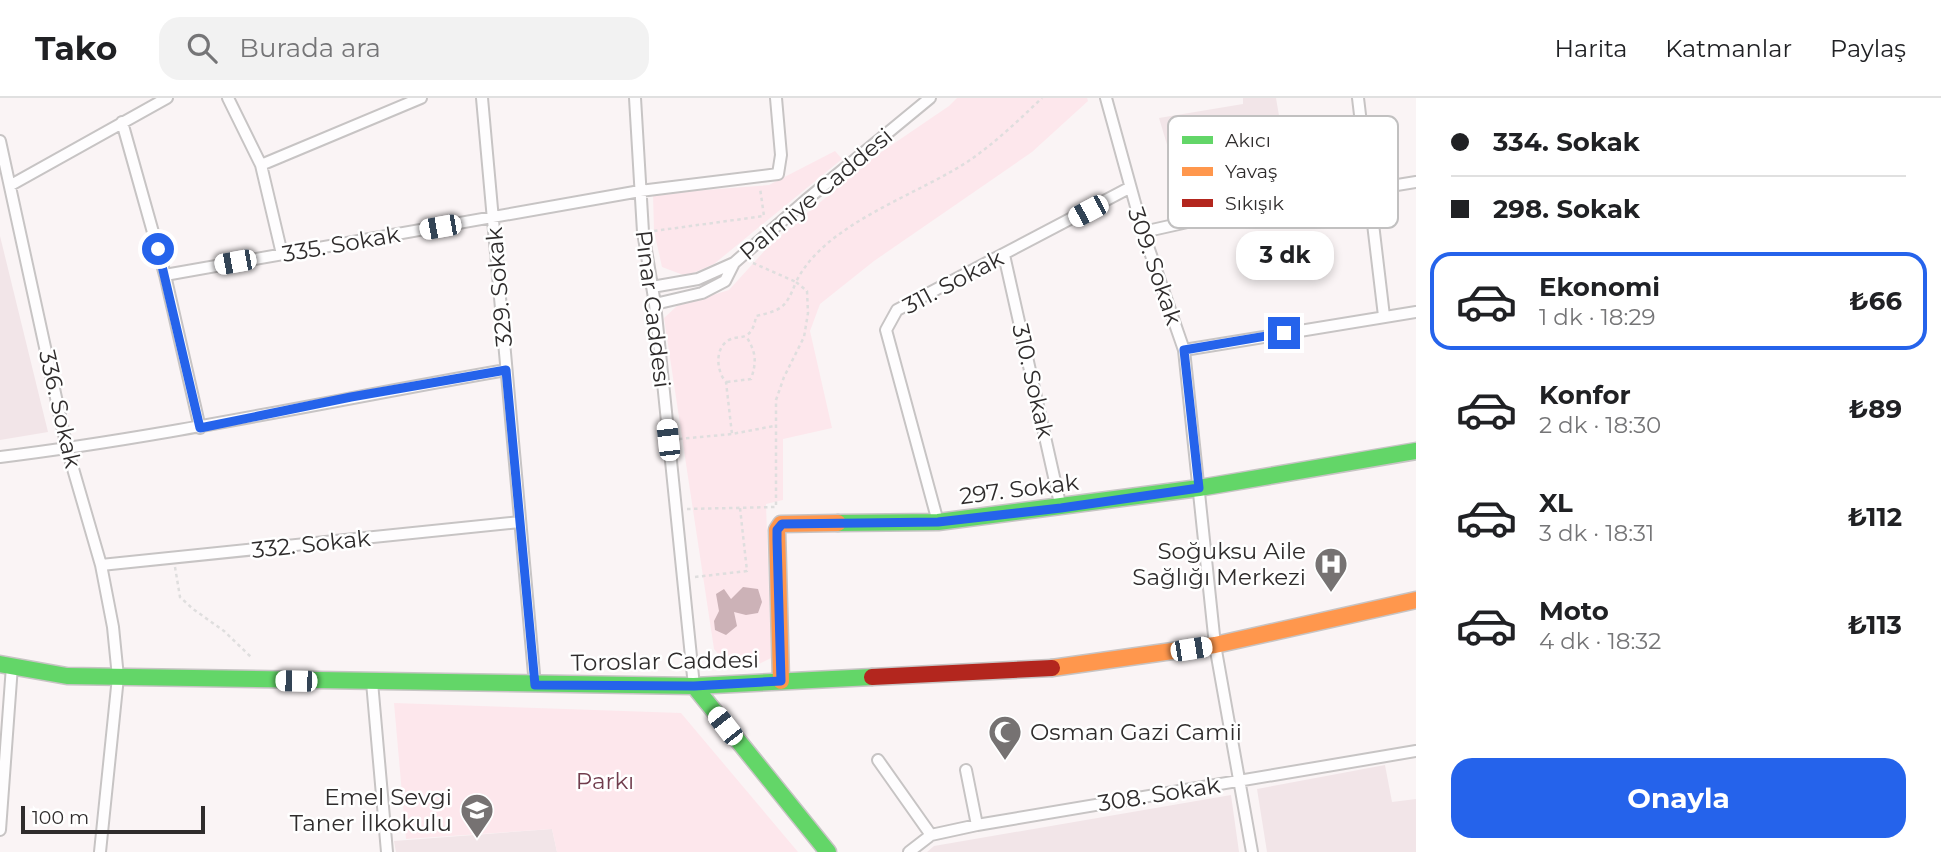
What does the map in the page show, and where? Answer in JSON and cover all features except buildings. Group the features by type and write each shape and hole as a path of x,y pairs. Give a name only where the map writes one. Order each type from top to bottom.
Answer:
{"main road":[{"name":"297. Sokak","path":"781,681 777,530 782,524 938,522 1061,508 1199,488 1416,451"},
{"name":"Toroslar Caddesi","path":"6,665 67,676 694,686 1069,667 1215,645 1416,600"},
{"name":"Toroslar Caddesi","path":"0,654 118,677"},
{"path":"694,686 828,852"}],"street":[{"path":"11,185 167,98"},
{"path":"228,98 261,165 282,254"},
{"path":"261,165 421,98"},
{"name":"329. Sokak","path":"482,98 535,685"},
{"name":"Pınar Caddesi","path":"635,98 643,232 655,304 694,686"},
{"name":"335. Sokak","path":"165,275 640,191 778,174 781,155 776,98"},
{"name":"Palmiye Caddesi","path":"652,287 698,279 734,263 930,98"},
{"name":"309. Sokak","path":"1106,98 1129,188 1184,350 1215,645 1252,852"},
{"path":"1358,98 1360,116"},
{"path":"122,122 165,275 200,428"},
{"name":"336. Sokak","path":"0,141 67,448 101,565 113,627 118,677 100,852"},
{"path":"1398,185 1416,182"},
{"name":"311. Sokak","path":"938,522 886,330 897,310 1129,188"},
{"path":"1143,232 1168,226"},
{"path":"1373,228 1384,316"},
{"name":"310. Sokak","path":"1004,255 1061,508"},
{"name":"Palmiye Caddesi","path":"655,304 702,293 725,281 734,263"},
{"path":"1184,350 1416,312"},
{"path":"0,457 200,428 351,397 506,370"},
{"name":"332. Sokak","path":"101,565 520,522"},
{"path":"0,830 6,665"},
{"path":"372,682 387,852"},
{"name":"308. Sokak","path":"909,852 931,835 976,825 1416,751"},
{"path":"878,760 931,835"},
{"path":"966,770 976,825"}],"path":[{"path":"732,434 726,382 721,377 718,362 719,351 729,340 746,336 753,329 757,316 780,311 788,302 796,282 815,253 862,219 972,158 1020,120 1042,98"},
{"path":"654,231 764,216 760,185"},
{"path":"676,510 776,507 776,400 804,337 808,313 807,291 796,282 753,263"},
{"path":"726,382 751,379 756,362 755,350 746,336"},
{"path":"668,440 732,434 774,426"},
{"path":"683,578 747,571 740,508"},
{"path":"174,558 180,597 225,631 251,657"}],"shaded area":[{"path":"1243,98 1276,98 1279,116 1171,116 1243,104"},
{"path":"1168,116 1168,148 1159,118"},
{"path":"0,236 48,432 0,440"},
{"path":"743,587 758,589 762,602 758,613 746,615 734,612 737,626 726,635 715,630 714,621 719,611 716,594 724,589 731,599"},
{"path":"1385,765 1392,802 1416,799 1416,852 1267,852 1257,789"},
{"path":"1231,795 1239,852 927,852 934,846"},
{"name":"Emel Sevgi Taner İlkokulu","path":"552,829 557,852 396,852 394,841"}],"green space":[{"path":"957,98 1087,98 1088,101 1032,152 874,261 820,304 810,331 832,428 783,439 783,500 766,504 771,658 759,664 725,662 714,649 664,318 677,306 729,290 768,247 812,209 877,155"},
{"path":"835,151 842,159 714,264 686,276 662,267 654,231 653,194 769,185"},
{"name":"Parkı","path":"394,703 681,713 798,852 557,852 552,829 406,839"}],"traffic: fast":[{"path":"838,523 938,522 1199,488 1416,451"},
{"path":"0,664 67,676 694,686 872,677"},
{"path":"694,686 828,852"}],"traffic: slow":[{"path":"781,681 777,530 781,524 838,523"},
{"path":"1052,668 1215,645 1416,600"}],"traffic: jam":[{"path":"872,677 1052,668"}],"place":[{"name":"Soğuksu Aile Sağlığı Merkezi","path":"1331,594"},
{"name":"Osman Gazi Camii","path":"1005,762"},
{"name":"Emel Sevgi Taner İlkokulu","path":"477,840"}],"route":[{"path":"158,249 200,428 351,397 506,370 535,685 694,686 781,681 777,530 782,524 938,522 1199,488 1184,350 1284,333"}]}
